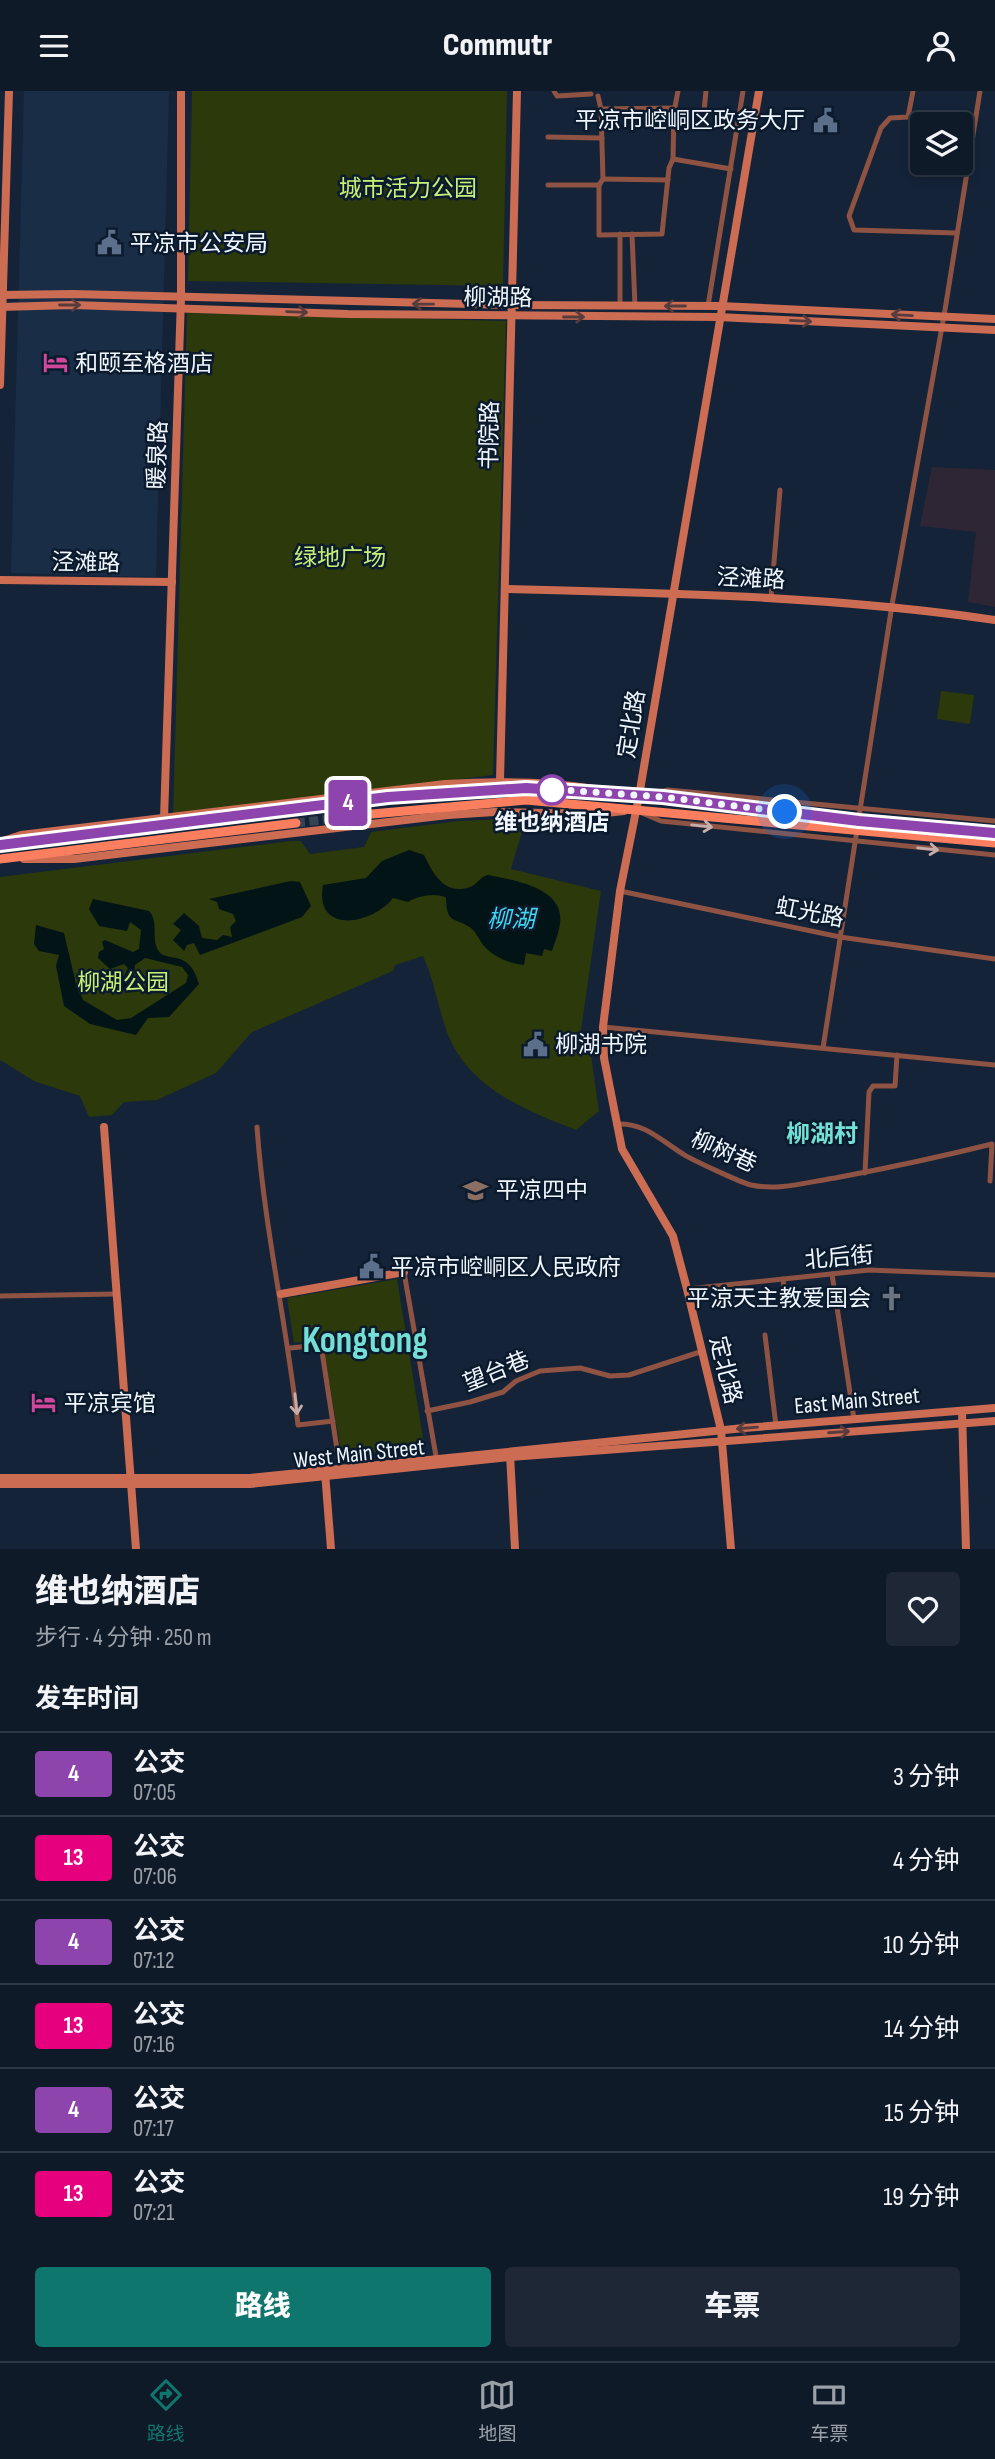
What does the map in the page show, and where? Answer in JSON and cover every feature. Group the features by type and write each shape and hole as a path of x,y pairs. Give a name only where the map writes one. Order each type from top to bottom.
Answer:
{"main road":[{"path":"371,799 526,788 639,796 995,843"},
{"path":"372,814 526,800 636,810 995,833"},
{"path":"0,844 295,809"},
{"path":"0,859 296,823"}],"street":[{"path":"0,385 9,91"},
{"name":"暖泉路","path":"164,819 181,309 181,91"},
{"name":"书院路","path":"500,781 517,91"},
{"path":"554,91 557,96 600,93 603,179 598,185 599,235 662,234 673,159 674,110 678,91"},
{"path":"601,109 674,110 699,114 704,111 706,91"},
{"path":"708,306 743,91"},
{"name":"定北路","path":"731,1549 722,1435 687,1289 673,1236 622,1149 604,1058 603,1027 620,891 639,796 718,317 759,91"},
{"path":"913,91 912,110 908,117 890,118 881,128 849,216 851,225 854,230 957,233"},
{"path":"823,1048 892,605 944,317 980,91"},
{"path":"548,137 602,138"},
{"path":"673,159 731,169"},
{"path":"603,179 668,180"},
{"path":"548,185 598,185"},
{"path":"620,235 620,306"},
{"path":"632,235 635,306"},
{"name":"柳湖路","path":"1,295 512,306 720,306 995,319"},
{"name":"柳湖路","path":"1,307 73,305 512,317 718,317 995,330"},
{"path":"771,599 780,490"},
{"name":"泾滩路","path":"0,580 172,582"},
{"name":"泾滩路","path":"505,589 672,593 892,605 995,620"},
{"path":"0,844 21,835 445,784 500,781 554,782 639,796 668,790 995,821"},
{"path":"0,859 74,859 482,812 596,814 636,810 661,821 995,855"},
{"name":"虹光路","path":"620,891 840,937 995,959"},
{"path":"603,1027 995,1065"},
{"path":"865,1173 869,1092 873,1086 895,1086 897,1055"},
{"name":"柳树巷","path":"617,1124 634,1123 643,1127 685,1156 748,1184 776,1188 865,1173 992,1144 990,1181"},
{"path":"104,1126 136,1549"},
{"path":"257,1127 260,1173 290,1348 298,1425 333,1421"},
{"name":"北后街","path":"687,1289 832,1274 927,1270 995,1275"},
{"path":"281,1294 404,1272 437,1462"},
{"path":"832,1274 853,1419"},
{"path":"783,1279 786,1304 792,1307"},
{"path":"0,1296 116,1294"},
{"path":"765,1335 776,1426"},
{"path":"290,1348 321,1345 341,1469"},
{"name":"望台巷","path":"427,1411 503,1392 516,1381 540,1371 580,1368 610,1376 629,1374 700,1352"},
{"name":"East Main Street","path":"722,1435 776,1426 995,1408"},
{"path":"962,1411 967,1549"},
{"name":"East Main Street","path":"722,1435 995,1421"},
{"name":"West Main Street","path":"0,1478 250,1484 325,1473 722,1435"},
{"path":"510,1455 515,1549"},
{"name":"West Main Street","path":"325,1473 341,1469 437,1462"},
{"path":"325,1473 331,1549"},
{"name":"West Main Street","path":"0,1484 130,1481"}],"shaded area":[{"path":"24,91 169,91 156,577 11,573"},
{"path":"932,467 995,470 995,607 968,602 976,532 920,526"}],"green space":[{"name":"城市活力公园","path":"192,91 507,91 503,286 188,281"},
{"name":"绿地广场","path":"187,313 506,321 493,775 173,816"},
{"path":"941,691 974,695 970,724 937,719"},
{"name":"柳湖公园","path":"526,818 511,869 601,891 579,1044 591,1055 599,1111 576,1130 500,1095 469,1068 456,1051 447,1032 423,956 395,965 393,971 252,1032 216,1073 157,1100 124,1102 112,1115 89,1117 80,1096 34,1081 0,1060 0,877 291,841 301,841 310,854 364,847 371,832 458,821"},
{"path":"397,1279 424,1444 342,1458 322,1339 294,1343 287,1298"}],"water":[{"name":"柳湖","path":"409,850 424,855 431,869 446,886 461,889 470,887 488,875 523,883 546,894 554,901 559,911 560,923 552,951 544,949 542,956 526,953 524,965 502,959 484,946 471,928 452,919 446,898 438,895 408,902 393,898 384,907 359,919 336,918 327,912 323,901 323,885 366,878 382,861"},
{"path":"291,881 300,882 311,906 302,917 200,955 194,943 187,945 184,951 173,940 181,930 173,924 184,913 199,926 202,938 217,940 223,935 232,937 230,927 236,921 233,914 219,909 217,902 209,899"},
{"path":"93,899 149,911 154,920 158,950 190,965 199,984 169,1017 148,1018 136,1035 90,1024 64,1006 56,966 59,955 39,951 34,944 36,925 64,933 76,984 83,1000 117,1020 131,1018 186,983 188,975 182,967 145,958 135,965 133,982 126,990 118,991 112,984 114,976 124,976 128,968 124,964 110,969 98,958 99,952 104,949 102,942 105,940 133,952 139,949 141,930 130,922 127,931 99,926 89,909"}],"tunnel":[{"path":"295,809 371,799"},
{"path":"296,823 372,814"}],"bus line":[{"name":"4","path":"0,845 334,806 388,797 526,788 663,797 859,821 995,833"}],"place":[{"name":"平凉市崆峒区政务大厅","path":"825,120"},
{"name":"平凉市公安局","path":"110,243"},
{"name":"和颐至格酒店","path":"55,363"},
{"name":"维也纳酒店","path":"552,790"},
{"name":"柳湖书院","path":"535,1044"},
{"name":"平凉四中","path":"476,1190"},
{"name":"平凉市崆峒区人民政府","path":"371,1267"},
{"name":"平涼天主教爱国会","path":"891,1298"},
{"name":"平凉宾馆","path":"44,1403"}],"district":[{"name":"柳湖村","path":"822,1134"},
{"name":"Kongtong","path":"365,1339"}],"route":[{"path":"552,790 549,789 663,797 785,812"}]}
